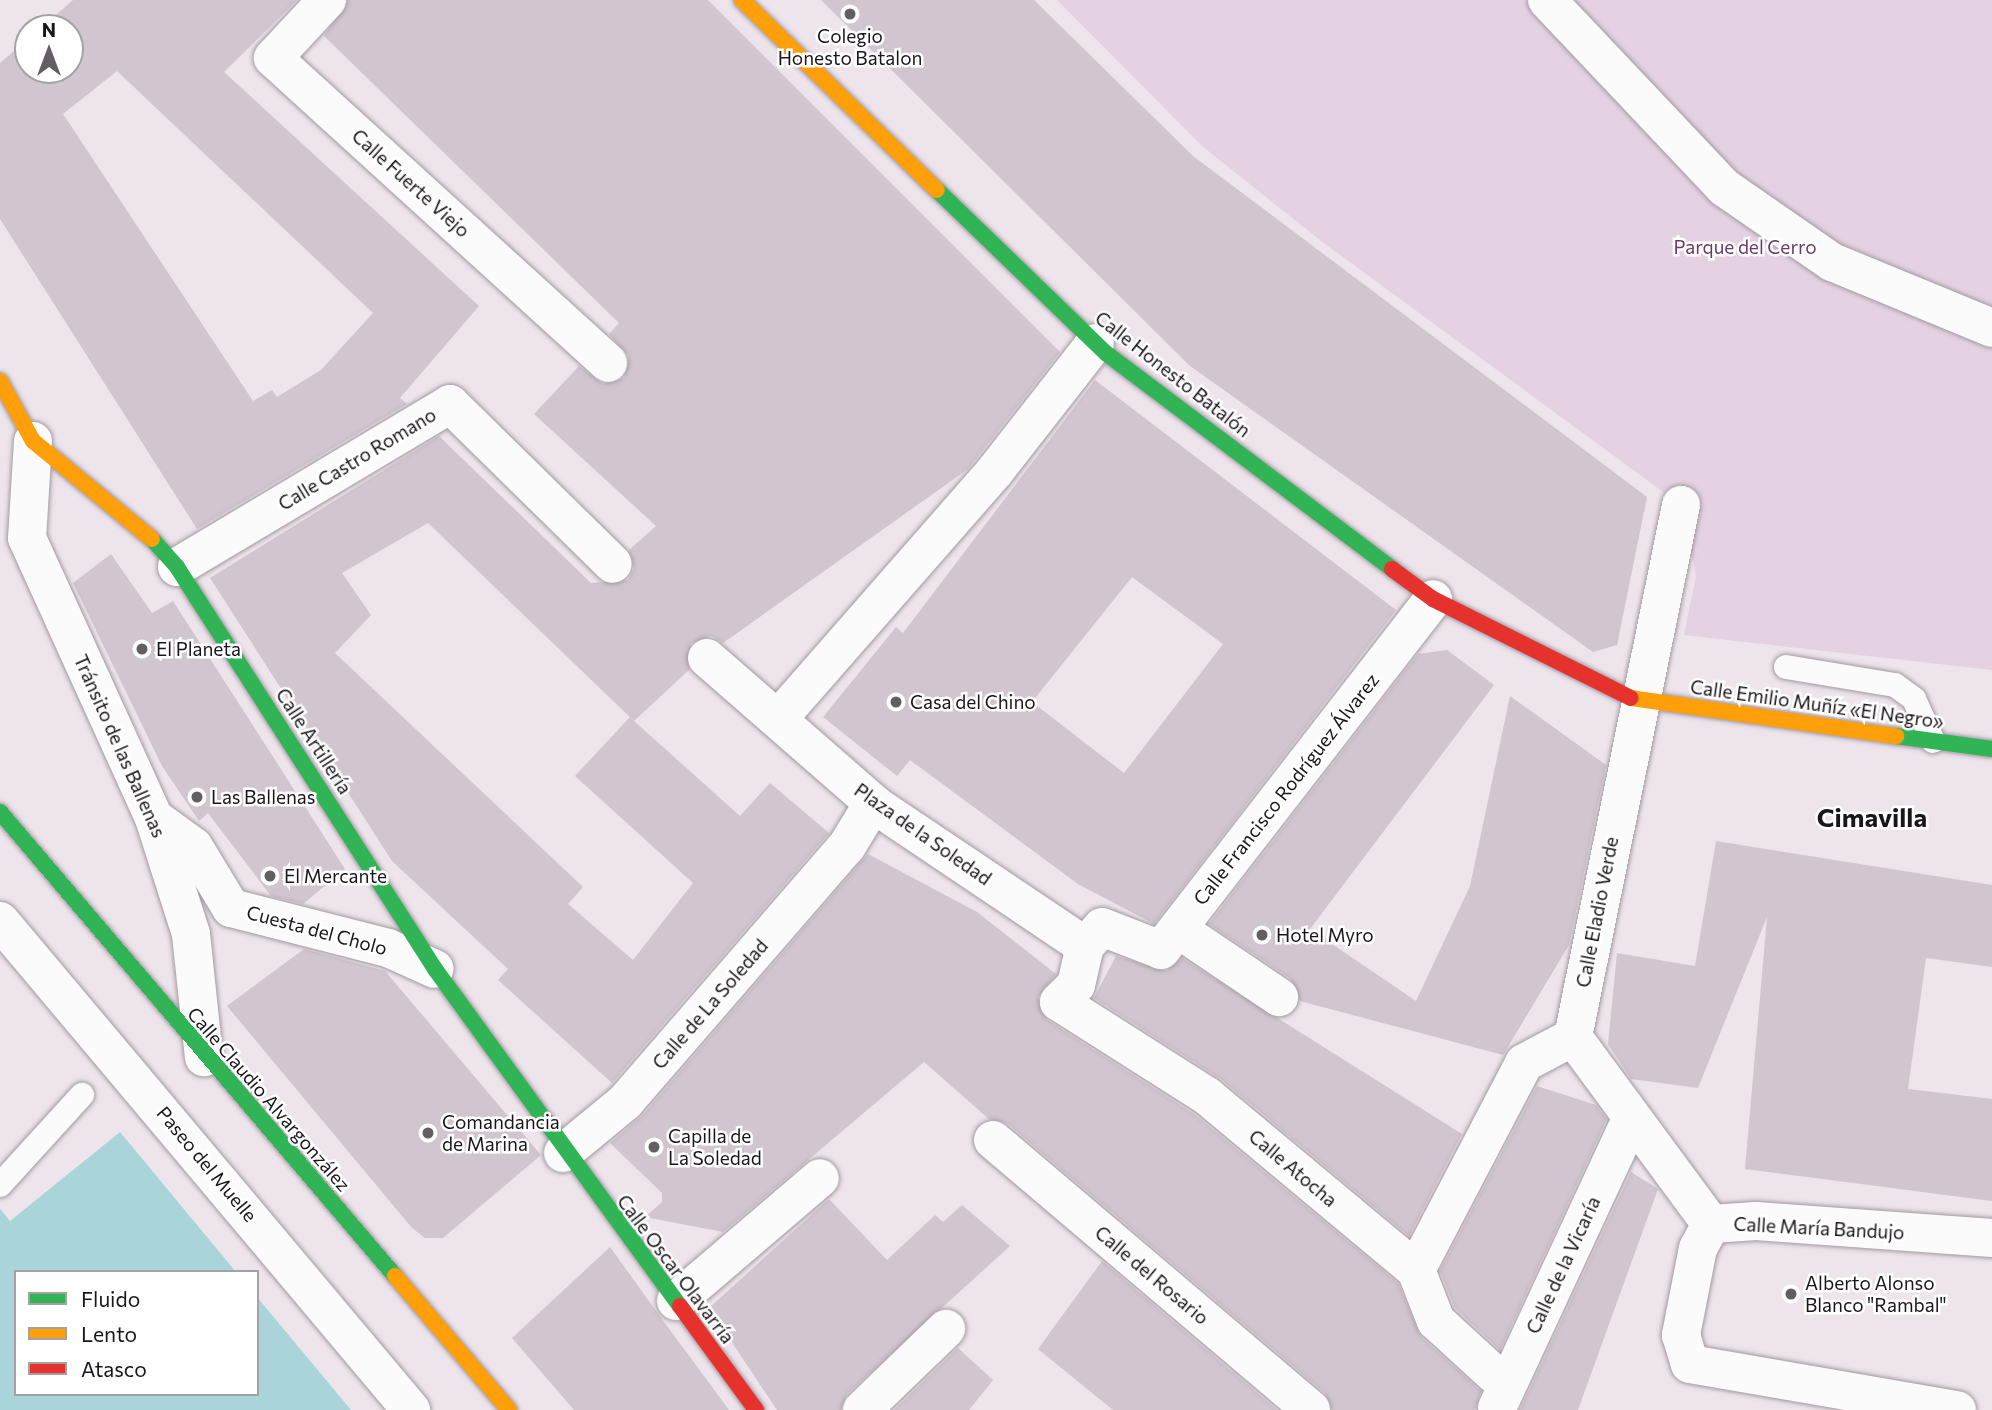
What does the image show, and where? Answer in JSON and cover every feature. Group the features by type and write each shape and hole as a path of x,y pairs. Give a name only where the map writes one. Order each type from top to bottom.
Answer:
{"street":[{"name":"Calle Fuerte Viejo","path":"327,0 273,58 608,363"},
{"name":"Calle Honesto Batalón","path":"742,0 1095,343 1433,599 1637,701"},
{"path":"1546,0 1725,188 1832,262 1992,328"},
{"path":"778,719 995,471 1095,343"},
{"name":"Calle Artillería","path":"0,381 33,441 148,534 177,567 435,969 563,1153"},
{"name":"Calle Castro Romano","path":"177,567 450,404 612,564"},
{"name":"Tránsito de las Ballenas","path":"33,441 27,538 155,818 191,934 204,1058"},
{"name":"Calle Eladio Verde","path":"1573,1037 1637,701 1681,505"},
{"name":"Calle Francisco Rodríguez Álvarez","path":"1085,946 1102,927 1128,933 1161,950 1433,599"},
{"name":"Plaza de la Soledad","path":"708,657 873,803 1085,946"},
{"name":"Calle Emilio Muñíz «El Negro»","path":"1637,701 1992,749"},
{"name":"Calle de La Soledad","path":"563,1153 625,1102 847,846 873,803"},
{"name":"Calle Claudio Alvargonzález","path":"0,812 204,1058 509,1410"},
{"name":"Cuesta del Cholo","path":"155,818 194,847 231,908 388,948 435,969"},
{"name":"Paseo del Muelle","path":"0,921 411,1410"},
{"path":"1178,929 1279,997"},
{"name":"Calle Atocha","path":"1085,946 1076,985 1059,1002 1207,1096 1416,1270 1436,1321 1502,1398"},
{"path":"1416,1270 1524,1063 1573,1037"},
{"name":"Calle María Bandujo","path":"1573,1037 1630,1121 1658,1147 1711,1224 1756,1221 1992,1238"},
{"name":"Calle de la Vicaría","path":"1502,1398 1630,1121"},
{"name":"Calle del Rosario","path":"993,1140 1311,1410"},
{"name":"Calle Oscar Olavarría","path":"563,1153 756,1410"},
{"path":"676,1301 820,1178"},
{"path":"1711,1224 1698,1248 1681,1335 1690,1364 1943,1408"},
{"path":"862,1410 946,1329"}],"lane":[{"path":"1786,667 1895,685 1914,699 1933,741"},
{"path":"0,1185 82,1095"}],"green space":[{"name":"Parque del Cerro","path":"1057,0 1992,0 1992,670 1684,635 1696,576 1681,505 1325,244 1202,146"}],"water":[{"path":"120,1132 234,1270 14,1270 14,1396 259,1396 259,1299 351,1410 0,1410 0,1209 10,1221"}],"building":[{"path":"73,0 297,0 224,72 479,306 400,398 407,404 197,529 0,219 0,63 14,51 14,84 84,84 84,14 57,14","holes":["117,71 373,313 321,370 277,397 272,390 253,401 63,114"]},
{"path":"348,0 708,0 1060,352 968,469 723,643 711,636 691,643 689,670 634,721 740,816 770,783 829,833 612,1083 498,980 508,969 392,861 210,578 439,436 591,583 628,580 634,569 629,550 656,526 534,414 579,366 603,384 624,378 629,356 609,334 619,323 324,36","holes":["428,523 630,717 575,776 693,883 633,960 568,904 583,887 335,653 371,615 342,573"]},
{"path":"821,0 1034,0 1193,156 1647,497 1617,645 1593,652 1190,366"},
{"path":"1095,380 1396,610 1154,924 1078,884 910,760 897,776 823,717 896,627 903,633","holes":["1132,577 1223,644 1124,773 1032,702"]},
{"path":"111,554 152,613 173,601 345,869 303,904 271,896 208,813 199,821 162,766 73,583"},
{"path":"1447,650 1494,685 1310,929 1416,1001 1470,886 1510,696 1606,765 1569,945 1503,1055 1300,1001 1291,979 1209,924 1418,654"},
{"path":"1716,841 1992,885 1992,967 1926,958 1908,1089 1992,1099 1992,1201 1745,1169 1767,917 1698,1088 1631,1079 1608,1044 1617,953 1695,966"},
{"path":"868,854 977,912 1056,974 1038,997 1047,1020 1194,1114 1398,1283 1421,1337 1481,1391 1475,1410 1332,1410 1325,1393 1007,1123 989,1119 924,1062 723,1232 645,1217 662,1202 662,1193 610,1143 642,1116"},
{"name":"Comandancia de Marina","path":"304,949 385,971 541,1155 443,1238 425,1238 412,1228 227,1006"},
{"path":"1116,956 1166,971 1182,958 1462,1134 1409,1236 1221,1079 1094,998"},
{"path":"1537,1086 1596,1105 1607,1119 1500,1350 1455,1308 1440,1271"},
{"path":"1631,1172 1658,1189 1578,1410 1520,1410"},
{"path":"829,1199 887,1260 935,1215 943,1222 962,1205 1010,1246 847,1394 841,1410 777,1410 709,1308"},
{"path":"610,1247 729,1410 574,1410 512,1338"},
{"path":"1102,1261 1277,1410 1113,1410 1038,1349"},
{"path":"958,1348 993,1380 969,1410 894,1410"}],"traffic: fast":[{"path":"937,190 1107,354 1392,569"},
{"path":"152,539 177,567 435,969 680,1306"},
{"path":"1896,736 1992,749"},
{"path":"0,812 395,1276"}],"traffic: slow":[{"path":"742,0 937,190"},
{"path":"0,381 33,441 152,539"},
{"path":"1631,698 1896,736"},
{"path":"395,1276 509,1410"}],"traffic: jam":[{"path":"1392,569 1433,599 1631,698"},
{"path":"680,1306 756,1410"}],"place":[{"name":"Colegio Honesto Batalon","path":"850,14"},
{"name":"El Planeta","path":"142,649"},
{"name":"Casa del Chino","path":"896,702"},
{"name":"Las Ballenas","path":"197,797"},
{"name":"El Mercante","path":"270,876"},
{"name":"Hotel Myro","path":"1262,935"},
{"name":"Comandancia de Marina","path":"428,1133"},
{"name":"Capilla de La Soledad","path":"654,1147"},
{"name":"Alberto Alonso Blanco \"Rambal\"","path":"1791,1294"}],"district":[{"name":"Cimavilla","path":"1872,817"}]}
